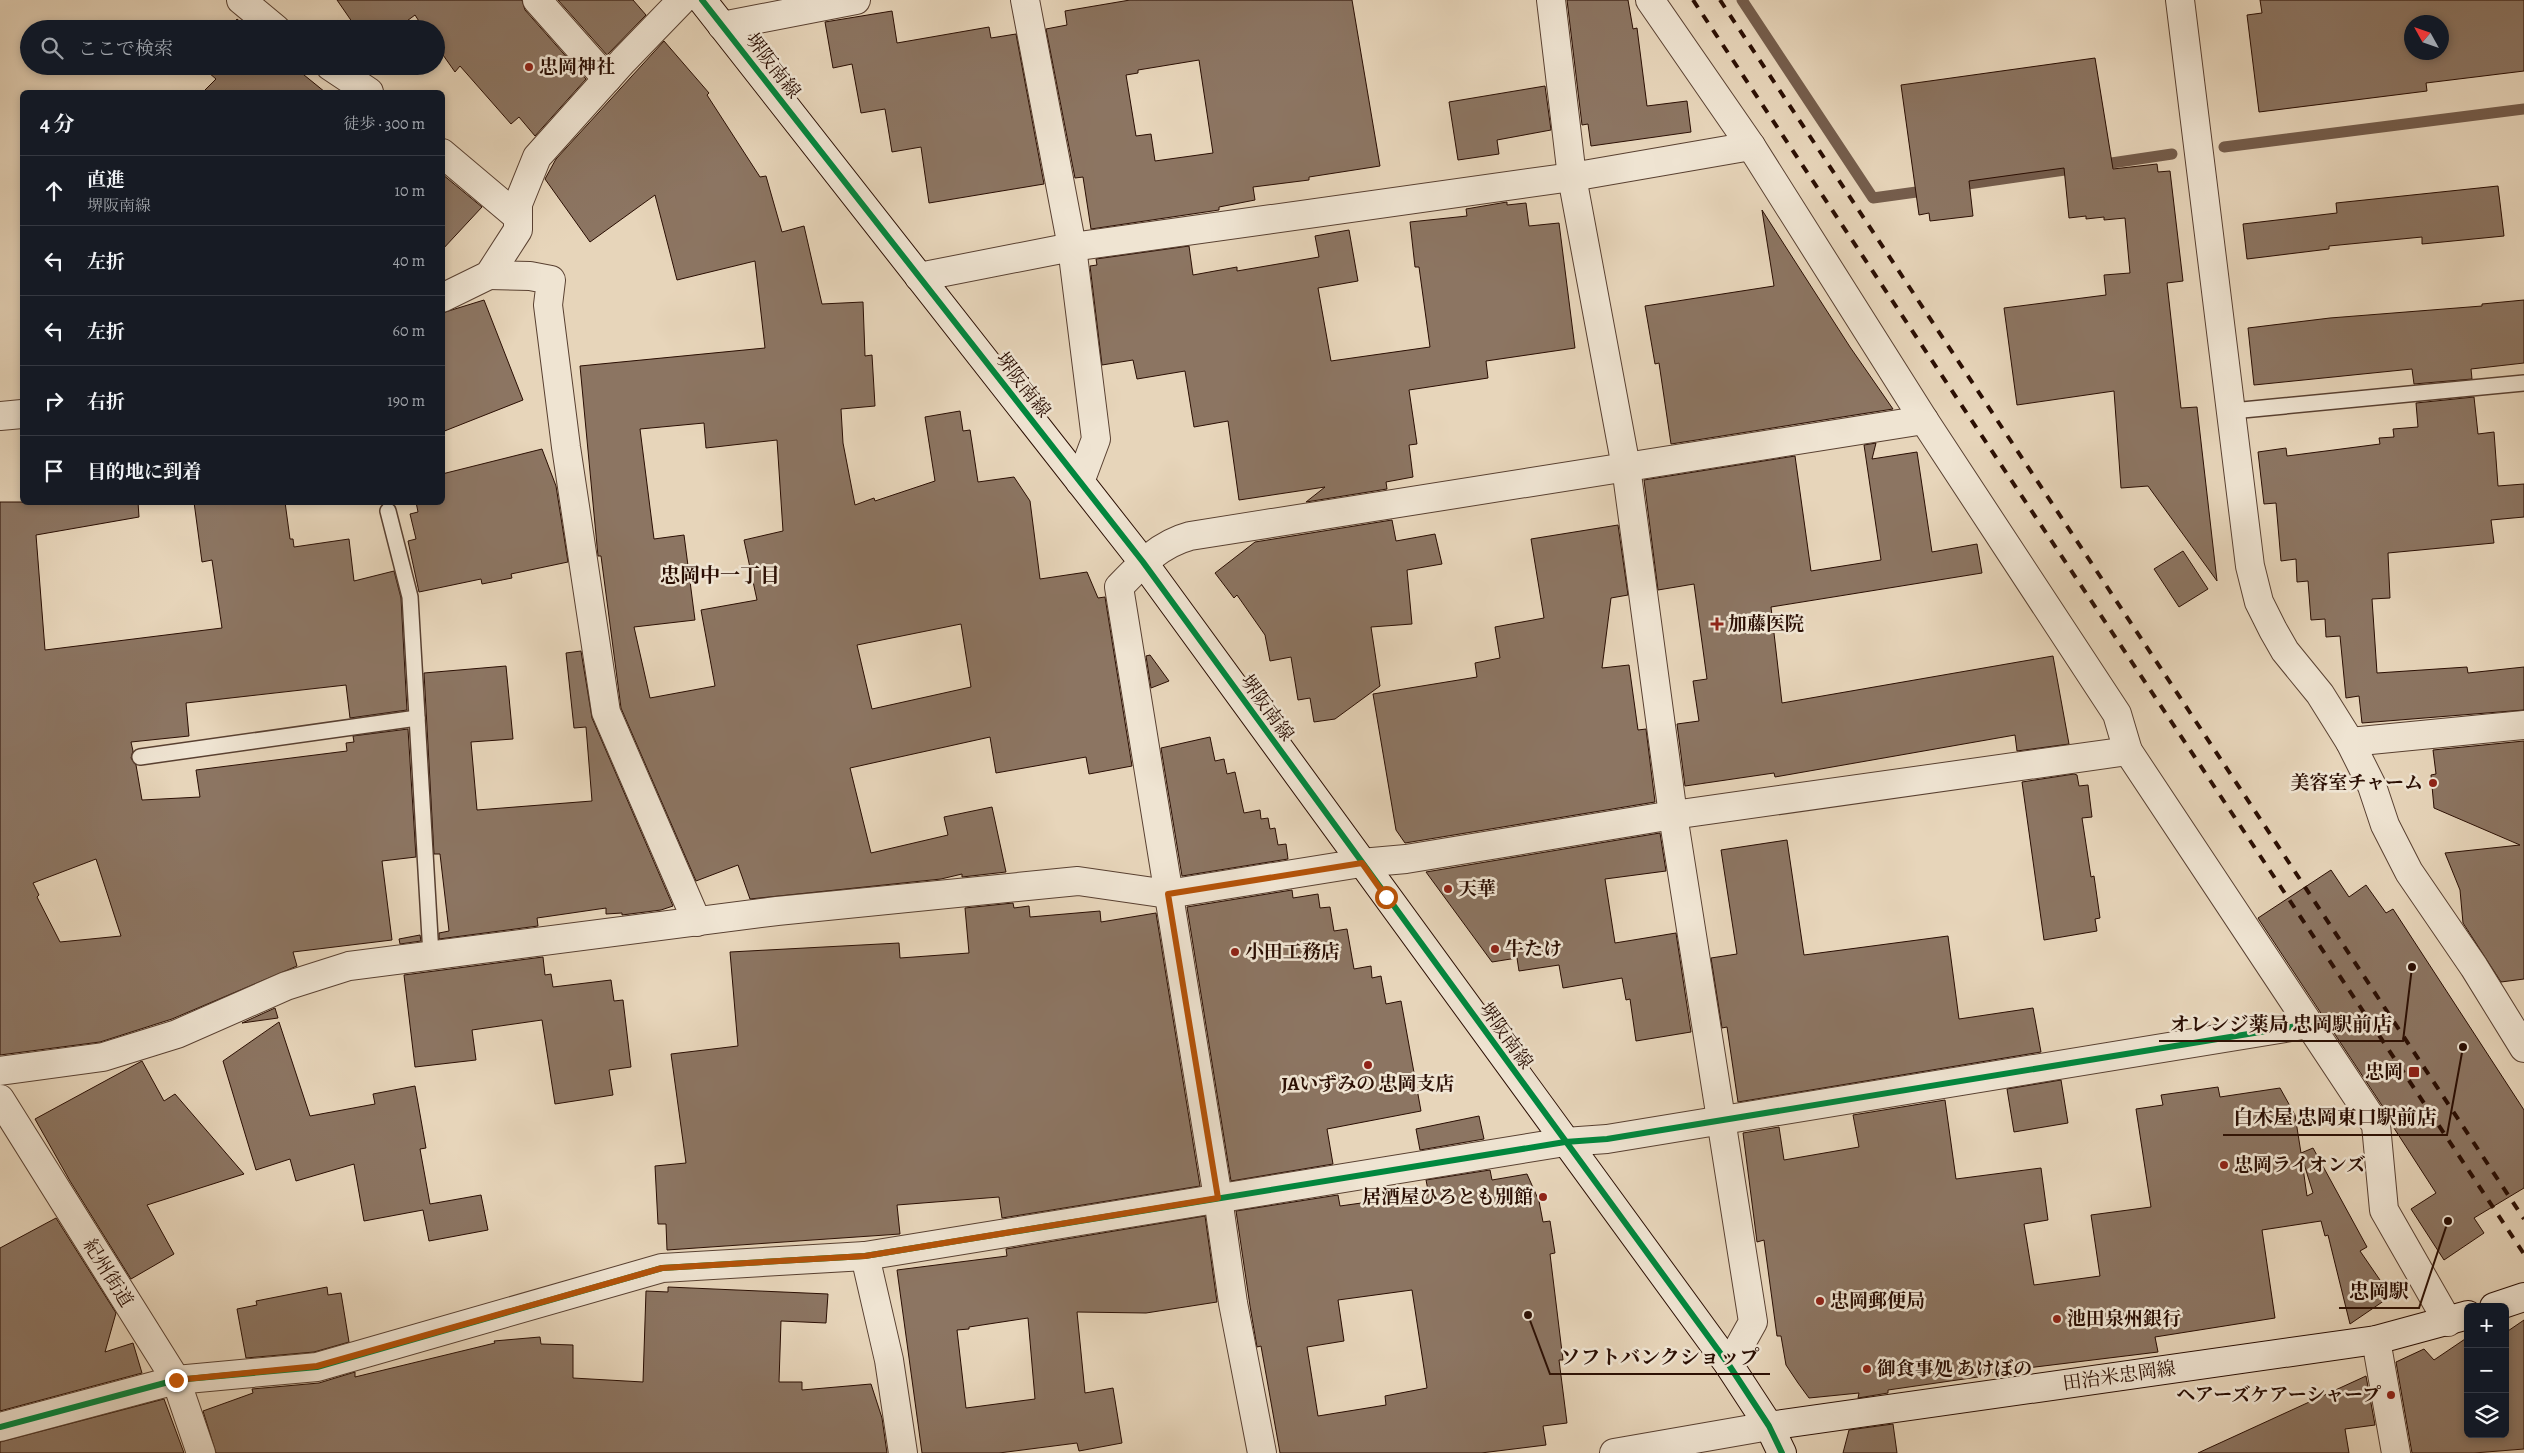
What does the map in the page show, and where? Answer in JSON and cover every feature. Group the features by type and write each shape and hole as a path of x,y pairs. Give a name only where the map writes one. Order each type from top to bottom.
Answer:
{"street":[{"path":"241,0 265,20"},
{"path":"537,0 607,79"},
{"path":"489,275 518,230 518,204 537,157 682,0"},
{"name":"堺阪南線","path":"702,0 1143,562 1565,1142 1730,1365 1769,1426 1782,1453"},
{"path":"722,26 856,0"},
{"path":"1025,0 1072,247 1096,439 1080,482"},
{"path":"1551,0 1572,177 1626,467 1673,815 1753,1322 1730,1365"},
{"path":"1650,0 1751,146 1924,420 2117,714 2128,751 2376,1125 2384,1210 2458,1318"},
{"path":"2180,0 2250,566 2259,602 2286,651 2320,694 2350,742 2372,786 2385,825 2409,872 2474,967 2524,1048"},
{"path":"344,75 366,90"},
{"path":"918,277 1072,247 1572,177 1751,146"},
{"path":"445,156 518,217"},
{"path":"445,297 489,275 530,276 551,280 548,305 566,447 606,712 697,922"},
{"path":"0,416 20,414"},
{"path":"1262,1453 1233,1303 1218,1198 1119,587 1143,562 1173,540 1190,536 1924,420"},
{"path":"2350,742 2524,725"},
{"path":"0,1071 103,1057 177,1034 286,986 349,966 777,911 1078,882 1168,894 1362,863 1406,859 1673,815 2128,751"},
{"path":"0,1427 176,1380 317,1366 662,1268 865,1256 1565,1142 1607,1139 2309,1024"},
{"name":"紀州街道","path":"0,1099 176,1380 201,1453"},
{"path":"865,1256 889,1360 903,1453"},
{"path":"2506,1303 2524,1297"},
{"name":"田治米忠岡線","path":"1614,1453 1769,1426 2376,1340 2458,1318"},
{"path":"2376,1340 2396,1453"}],"lane":[{"path":"2232,411 2524,383"},
{"path":"388,511 410,597 432,955"},
{"path":"140,757 417,718"}],"building":[{"path":"337,0 522,0 525,10 586,79 535,136 519,117 511,124 460,66 455,72 445,58 445,20 418,20 415,15 408,20 351,20"},
{"path":"558,0 633,0 646,15 607,55"},
{"path":"1130,0 1352,0 1380,166 1309,177 1309,180 1253,187 1255,200 1219,207 1219,210 1091,229 1083,177 1075,178 1046,29 1067,25 1065,11","holes":["1199,60 1213,153 1155,161 1151,134 1136,136 1126,75 1138,73 1138,70"]},
{"path":"1567,0 1628,0 1633,29 1637,28 1647,106 1687,101 1691,132 1591,146 1588,124 1582,125"},
{"path":"2260,0 2524,0 2524,71 2426,83 2427,91 2259,112 2247,15 2262,13"},
{"path":"892,11 897,43 989,27 991,38 1016,34 1044,184 929,203 921,147 892,152 885,109 861,113 852,64 833,68 825,22"},
{"path":"664,41 709,93 707,95 760,177 766,176 782,232 804,226 822,304 863,302 865,356 872,355 875,406 841,409 843,443 855,505 874,498 875,501 935,481 925,417 960,411 963,431 970,430 978,482 1014,477 1030,501 1040,579 1087,572 1098,598 1105,597 1132,766 1089,774 1086,757 996,773 990,737 850,768 871,853 948,835 944,817 992,807 1006,872 962,877 962,874 941,879 750,899 738,865 696,881 621,708 601,556 598,556 580,366 765,348 755,261 677,280 655,195 590,242 545,179 556,159","holes":["704,423 706,448 777,440 783,531 744,540 757,600 701,610 715,686 650,698 634,627 695,620 684,535 654,539 640,429","961,624 971,687 872,709 857,645"]},
{"path":"2095,58 2113,169 2157,164 2158,172 2170,171 2183,281 2167,283 2181,408 2197,407 2217,581 2148,486 2121,488 2114,391 2017,405 2004,308 2106,295 2104,275 2130,273 2125,218 2104,220 2104,217 2086,219 2086,216 2069,218 2064,168 1969,181 1973,216 1930,221 1929,213 1919,215 1901,85"},
{"path":"211,75 304,75 323,90 205,90 216,79"},
{"path":"1545,86 1551,130 1497,140 1499,154 1458,160 1449,102"},
{"path":"445,176 482,207 445,247"},
{"path":"2498,186 2504,236 2422,244 2422,237 2329,246 2329,249 2247,259 2243,224 2337,213 2336,203"},
{"path":"1507,202 1507,205 1526,203 1529,226 1559,223 1575,348 1486,361 1488,378 1409,390 1417,444 1409,445 1413,477 1386,482 1387,489 1306,502 1325,487 1239,500 1228,421 1194,427 1185,371 1137,379 1133,360 1102,365 1090,266 1097,265 1096,259 1189,246 1193,275 1237,267 1237,271 1319,257 1315,236 1349,230 1358,281 1318,288 1331,361 1430,347 1419,267 1415,267 1410,222 1467,216 1466,209"},
{"path":"1762,210 1850,347 1893,409 1671,444 1659,363 1655,364 1645,306 1774,286"},
{"path":"484,300 523,400 445,431 445,312"},
{"path":"2524,300 2524,363 2471,369 2472,379 2414,384 2412,369 2254,385 2248,328 2330,318 2482,306 2482,304"},
{"path":"2474,397 2478,434 2494,432 2498,486 2524,484 2524,517 2491,520 2494,543 2388,553 2390,598 2372,599 2377,673 2467,667 2468,673 2524,667 2524,710 2362,723 2359,696 2346,698 2340,636 2326,637 2325,619 2311,620 2308,581 2297,582 2296,559 2281,561 2276,503 2264,504 2258,452 2286,448 2287,456 2380,444 2379,438 2394,437 2393,429 2418,427 2416,403"},
{"path":"1876,443 1872,459 1917,452 1932,552 1977,544 1982,573 1771,607 1782,703 2053,656 2069,744 2017,751 2015,735 1775,777 1774,773 1685,786 1677,724 1699,721 1693,681 1707,679 1694,584 1658,590 1644,480 1795,456 1811,571 1881,560 1864,445"},
{"path":"542,449 556,486 568,562 511,574 512,578 482,584 481,579 419,592 408,541 416,539 410,514 418,512 417,505 445,505 445,473"},
{"path":"0,502 20,502 20,505 138,505 139,517 36,535 45,650 222,628 212,560 202,562 194,505 285,505 290,539 293,539 294,547 349,539 354,581 394,571 401,598 407,710 350,718 346,685 186,703 189,736 131,742 133,751 131,758 136,765 142,800 200,797 196,770 347,751 346,743 354,742 353,736 408,729 416,857 382,861 392,940 293,952 297,966 172,1019 100,1042 0,1055","holes":["96,859 121,936 60,942 37,897 39,895 33,883"]},
{"path":"1392,520 1396,541 1435,534 1442,564 1407,570 1412,624 1371,627 1380,686 1335,719 1314,722 1310,698 1298,700 1291,657 1270,661 1265,635 1237,595 1234,598 1215,573 1255,542"},
{"path":"1618,525 1628,595 1611,598 1602,668 1629,665 1638,730 1646,729 1655,802 1405,843 1396,830 1373,694 1477,677 1475,663 1500,658 1495,627 1544,618 1531,539"},
{"path":"2183,551 2208,589 2179,607 2154,569"},
{"path":"581,651 592,718 673,906 661,910 622,915 622,913 606,914 606,908 537,918 538,926 439,939 439,933 449,931 440,854 434,854 424,673 506,666 513,739 471,742 477,810 592,801 586,727 574,728 566,653"},
{"path":"1150,655 1169,681 1151,688 1146,656"},
{"path":"1210,737 1215,761 1224,759 1227,774 1235,772 1244,813 1260,810 1261,819 1268,818 1270,829 1275,828 1278,845 1286,844 1288,859 1182,876 1161,748"},
{"path":"2524,741 2524,979 2501,982 2463,923 2460,890 2445,853 2520,845 2434,808 2431,775 2436,774 2433,750"},
{"path":"2077,775 2079,786 2088,785 2092,817 2082,818 2091,877 2094,876 2100,918 2095,919 2097,931 2044,940 2022,782"},
{"path":"1660,833 1666,871 1605,879 1615,943 1676,933 1691,1032 1636,1041 1630,999 1626,1000 1622,978 1563,988 1559,965 1519,971 1517,958 1492,962 1426,872"},
{"path":"1787,840 1804,955 1948,936 1959,1019 2033,1008 2041,1052 1738,1102 1727,1027 1722,1028 1711,958 1737,954 1721,850"},
{"path":"2331,870 2349,897 2366,885 2386,913 2393,909 2524,1110 2524,1188 2474,1218 2484,1233 2444,1260 2411,1209 2436,1193 2392,1125 2389,1116 2258,918"},
{"path":"1292,890 1293,898 1318,894 1320,908 1330,907 1334,931 1347,929 1354,969 1371,966 1372,978 1381,976 1386,1004 1401,1001 1421,1111 1327,1129 1333,1164 1231,1181 1187,907"},
{"path":"1013,903 1014,908 1029,906 1030,917 1100,911 1101,922 1156,913 1200,1186 1002,1218 999,1197 897,1205 900,1234 667,1250 666,1224 658,1224 655,1166 686,1163 671,1054 738,1046 730,952 899,943 900,958 969,953 965,908"},
{"path":"420,935 421,941 400,944 399,939"},
{"path":"543,957 545,975 551,974 553,987 611,980 614,1001 623,1000 631,1067 609,1070 613,1095 555,1104 542,1020 472,1030 476,1060 415,1067 404,975"},
{"path":"275,1008 278,1018 242,1023"},
{"path":"279,1022 310,1116 375,1104 373,1094 415,1086 426,1148 420,1149 430,1204 481,1195 488,1230 429,1241 423,1210 364,1221 354,1164 296,1181 290,1159 256,1170 223,1061"},
{"path":"142,1061 164,1101 175,1094 244,1174 147,1205 174,1254 131,1279 70,1181 35,1119"},
{"path":"2061,1080 2068,1123 2014,1132 2007,1089"},
{"path":"2218,1087 2220,1097 2280,1088 2295,1115 2301,1153 2313,1148 2367,1247 2360,1251 2391,1296 2350,1324 2328,1235 2325,1236 2321,1221 2262,1230 2275,1318 2155,1337 2158,1352 1978,1374 1978,1377 1888,1390 1888,1393 1858,1398 1859,1393 1809,1398 1786,1365 1781,1336 1777,1336 1764,1240 1757,1242 1743,1133 1779,1127 1784,1160 1859,1147 1853,1115 1945,1100 1956,1179 2041,1168 2048,1220 2024,1224 2034,1285 2100,1276 2091,1215 2151,1207 2136,1109 2163,1105 2161,1095","holes":["2301,1154 2313,1193 2307,1196"]},
{"path":"1479,1116 1484,1139 1420,1150 1416,1129"},
{"path":"1490,1170 1492,1180 1527,1174 1539,1201 1543,1222 1550,1221 1555,1253 1550,1254 1563,1360 1559,1360 1567,1423 1543,1426 1546,1445 1481,1453 1280,1453 1261,1346 1257,1347 1236,1211 1338,1195 1340,1206 1397,1198 1397,1195 1428,1190 1426,1180","holes":["1412,1290 1427,1388 1385,1396 1386,1405 1318,1416 1307,1347 1344,1341 1338,1300"]},
{"path":"1205,1216 1217,1302 1146,1313 1077,1312 1085,1393 1113,1388 1122,1443 1079,1451 1077,1443 999,1453 922,1453 897,1270 1007,1256 1006,1249","holes":["1028,1318 1035,1399 966,1408 957,1330"]},
{"path":"56,1218 116,1313 105,1352 133,1343 142,1373 0,1411 0,1248"},
{"path":"327,1287 328,1295 341,1293 349,1342 314,1352 246,1358 237,1309 257,1305 256,1301"},
{"path":"668,1287 828,1294 826,1323 781,1321 779,1382 802,1382 802,1390 871,1384 882,1418 887,1453 216,1453 203,1411 253,1393 252,1389 319,1383 355,1372 355,1377 495,1343 494,1341 540,1337 541,1344 573,1345 573,1378 643,1382 646,1291 668,1292"},
{"path":"2524,1320 2524,1449 2474,1453 2412,1453 2396,1362 2424,1349 2434,1360 2464,1340 2464,1438 2509,1438 2509,1330"},
{"path":"2366,1376 2375,1425 2345,1429 2349,1453 2198,1453"},
{"path":"164,1399 184,1453 0,1453 0,1442"},
{"path":"1893,1424 1897,1453 1843,1453 1849,1430"}],"waterway":[{"path":"1742,0 1873,198 1931,190"},
{"path":"2224,147 2524,109"},
{"path":"2098,165 2172,154"},
{"path":"1954,186 2079,168"}],"railway":[{"path":"1693,0 2524,1254"},
{"path":"1720,0 2524,1219"}],"cycle path":[{"path":"702,0 1143,562 1729,1365 1769,1426 1782,1453"},
{"path":"0,1427 176,1380 317,1367 662,1268 865,1256 1565,1142 1607,1139 2309,1024"}],"place":[{"name":"忠岡神社","path":"529,67"},
{"name":"加藤医院","path":"1717,624"},
{"name":"美容室チャーム","path":"2433,783"},
{"name":"天華","path":"1448,889"},
{"name":"牛たけ","path":"1495,949"},
{"name":"小田工務店","path":"1235,952"},
{"name":"オレンジ薬局 忠岡駅前店","path":"2412,967"},
{"name":"白木屋 忠岡東口駅前店","path":"2463,1047"},
{"name":"JAいずみの 忠岡支店","path":"1368,1065"},
{"name":"忠岡","path":"2414,1072"},
{"name":"忠岡ライオンズ","path":"2224,1165"},
{"name":"居酒屋ひろとも別館","path":"1543,1197"},
{"name":"忠岡駅","path":"2448,1221"},
{"name":"忠岡郵便局","path":"1820,1301"},
{"name":"ソフトバンクショップ","path":"1528,1315"},
{"name":"池田泉州銀行","path":"2057,1319"},
{"name":"御食事処 あけぼの","path":"1867,1369"},
{"name":"ヘアーズケアーシャープ","path":"2391,1395"}],"district":[{"name":"忠岡中一丁目","path":"720,575"}],"route":[{"path":"176,1380 264,1373 317,1366 662,1268 865,1256 1218,1198 1168,894 1362,863 1386,897"}]}
